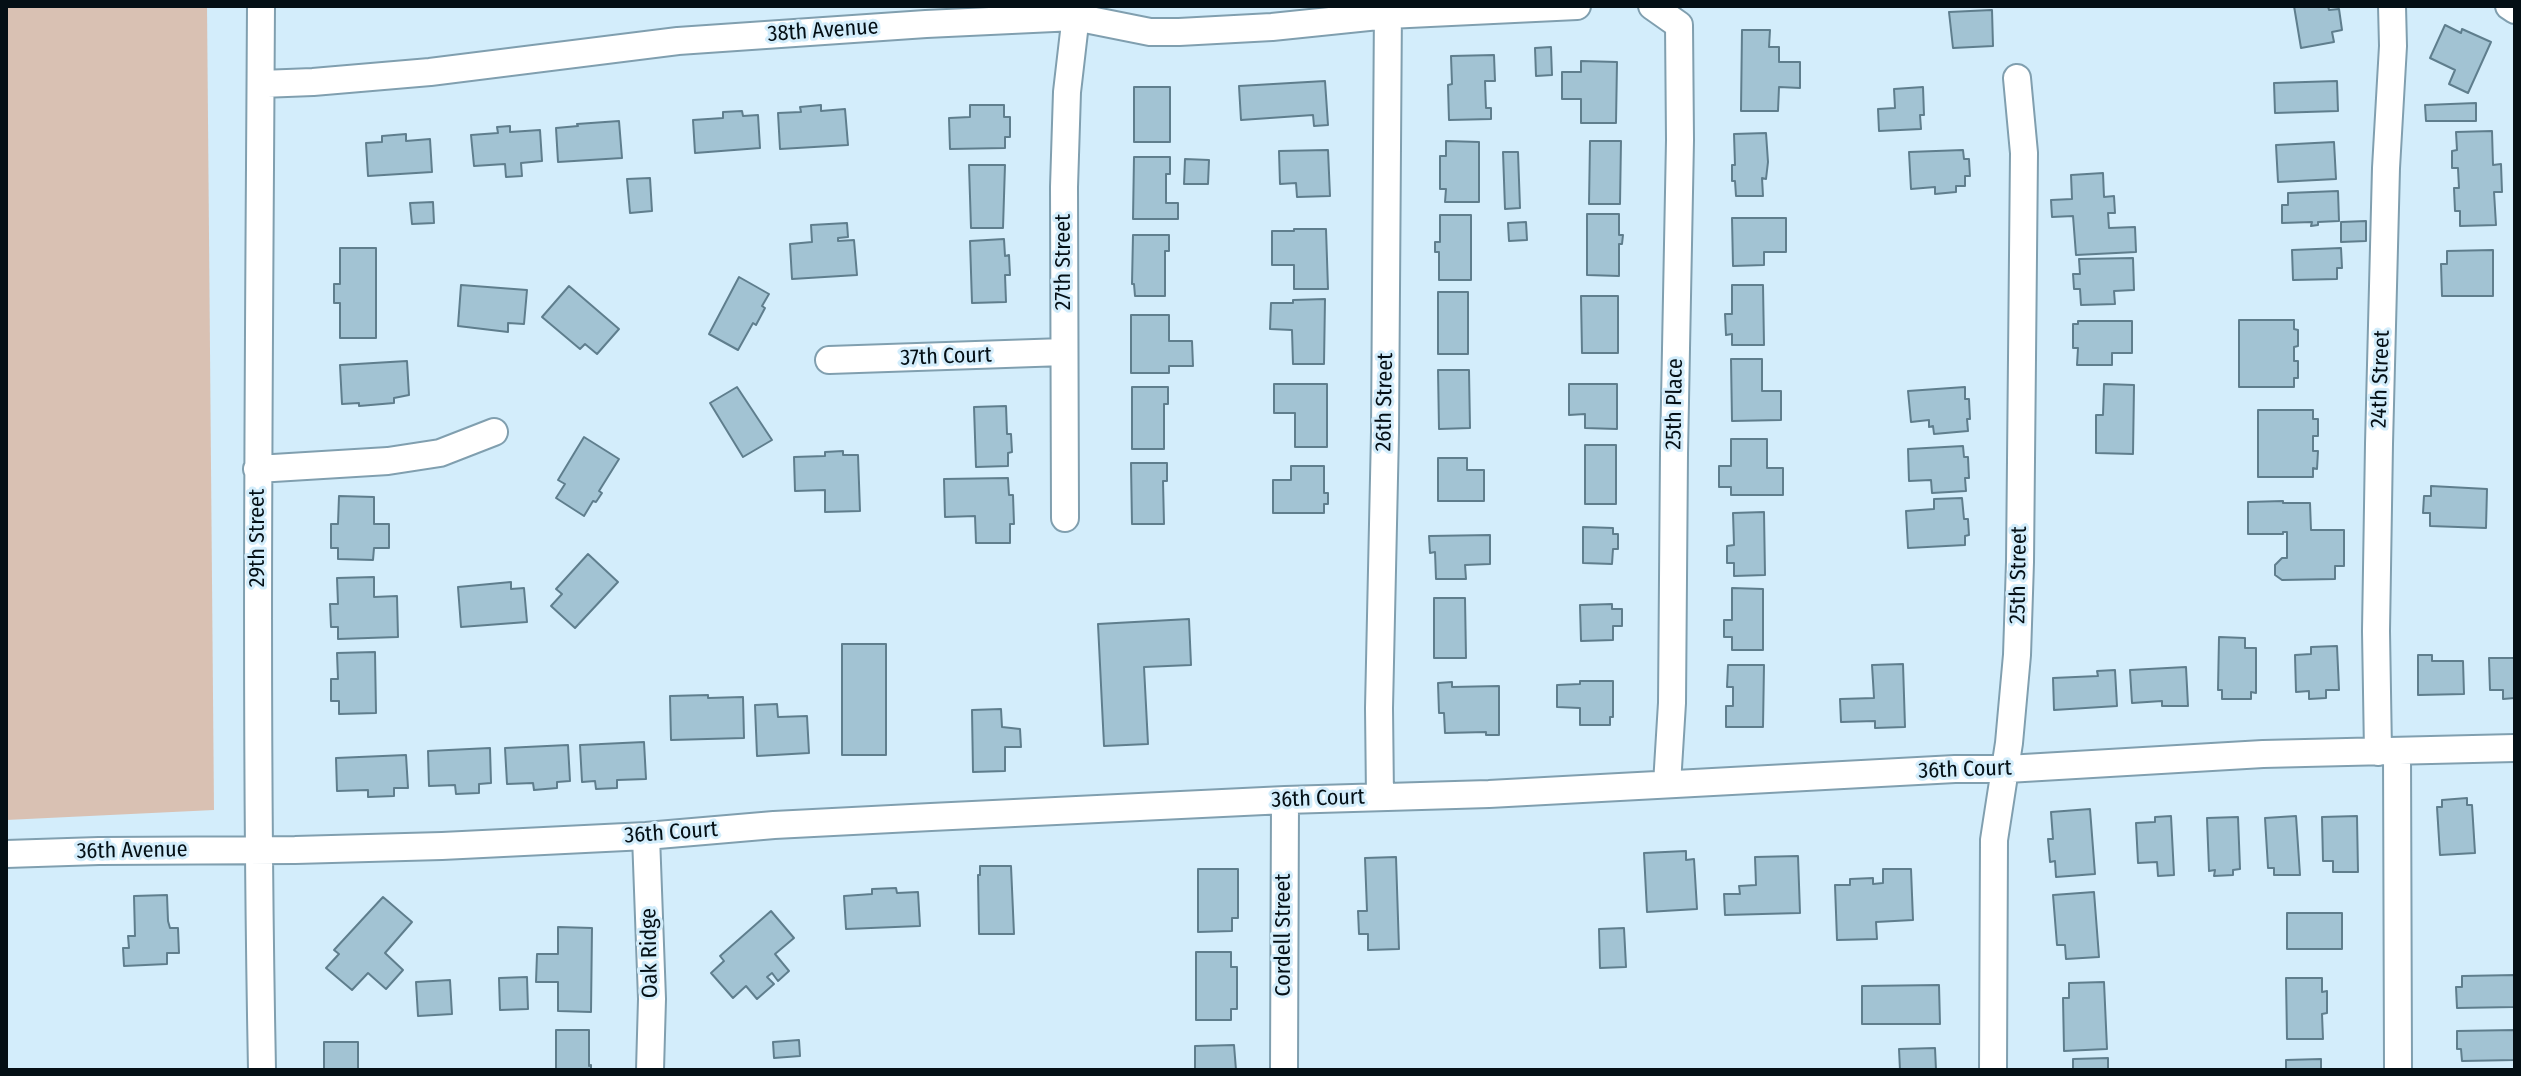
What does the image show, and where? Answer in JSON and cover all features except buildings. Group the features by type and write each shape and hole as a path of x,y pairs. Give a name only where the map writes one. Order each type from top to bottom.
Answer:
{"street":[{"name":"29th Street","path":"261,6 257,469 262,1070"},
{"name":"38th Avenue","path":"261,84 430,72 678,41 1076,12 1150,32 1179,32 1272,27 1388,10 1577,6"},
{"name":"25th Place","path":"1652,6 1679,25 1672,703 1667,784"},
{"name":"24th Street","path":"2392,6 2376,631 2388,752 2398,1070"},
{"path":"2509,6 2515,10"},
{"name":"26th Street","path":"1380,797 1388,10"},
{"name":"27th Street","path":"1065,518 1064,187 1067,92 1076,12"},
{"name":"25th Street","path":"1993,1070 1994,840 2007,769 2017,655 2020,562 2024,153 2017,78"},
{"name":"37th Court","path":"829,360 1064,352"},
{"path":"257,469 388,461 440,453 494,432"},
{"name":"36th Court","path":"258,850 419,847 646,836 774,825 1285,800 1489,794 2263,754 2515,748"},
{"name":"Cordell Street","path":"1284,1070 1285,800"},
{"name":"Oak Ridge","path":"646,836 652,999 650,1070"},
{"name":"36th Avenue","path":"6,854 258,850"}],"shaded area":[{"path":"6,6 207,6 214,810 6,820"}]}
